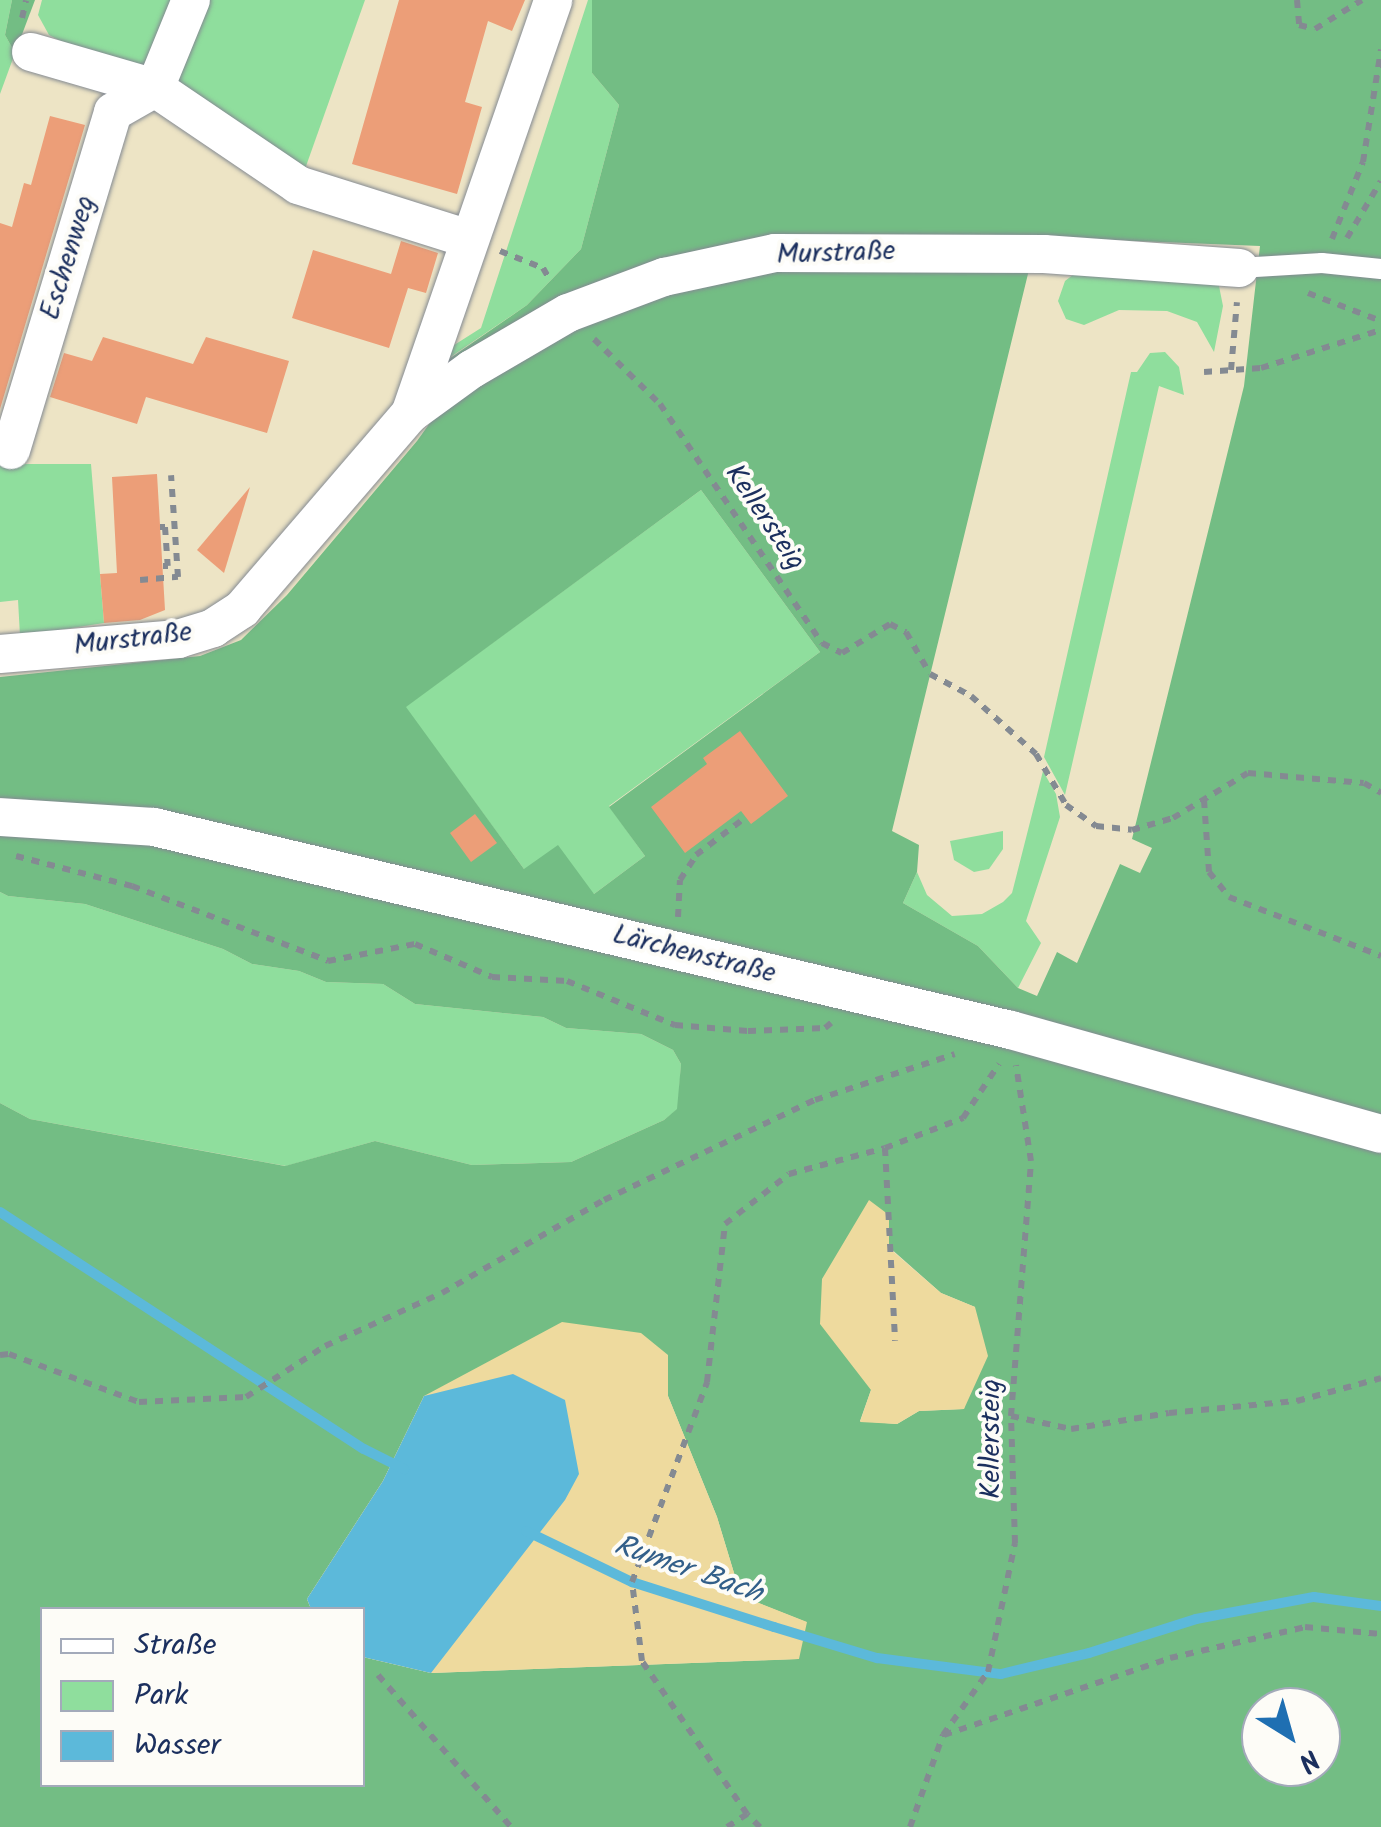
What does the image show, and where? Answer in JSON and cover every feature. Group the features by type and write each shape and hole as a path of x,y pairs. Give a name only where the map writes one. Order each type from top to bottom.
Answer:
{"street":[{"path":"156,88 191,0"},
{"name":"Murstraße","path":"410,414 553,0"},
{"path":"31,52 156,88 298,185 469,238"},
{"name":"Eschenweg","path":"11,450 112,112 156,88"},
{"name":"Murstraße","path":"0,654 178,639 213,628 242,609 410,414 472,369 568,313 664,277 775,253 1044,254 1239,268"},
{"name":"Lärchenstraße","path":"0,817 154,827 1011,1030 1381,1134"}],"lane":[{"path":"1239,268 1326,264 1381,269"}],"path":[{"path":"1297,0 1300,25 1315,28 1362,0"},
{"path":"1326,264 1363,162 1381,49"},
{"path":"1326,264 1381,181"},
{"path":"469,238 543,268 568,313"},
{"path":"1231,370 1239,268"},
{"name":"Kellersteig","path":"568,313 660,404 822,643 842,653 890,624 906,632 930,674 971,696 1036,754 1066,804 1096,826 1132,830 1173,818 1204,800"},
{"path":"1204,372 1262,368 1381,330"},
{"path":"140,580 178,577 171,476"},
{"path":"160,527 165,526 168,566 162,566"},
{"path":"166,537 176,536"},
{"path":"1381,794 1364,782 1248,774 1204,800 1208,872 1229,897 1381,956"},
{"path":"675,950 680,880 696,855 746,817"},
{"path":"0,852 132,886 328,961 416,944 492,977 567,981 675,1025 748,1031 826,1028 863,995"},
{"path":"760,1827 747,1814 642,1661 632,1582 708,1382 725,1224 790,1174 885,1148 963,1118 995,1074 1011,1030"},
{"name":"Kellersteig","path":"910,1827 943,1735 988,1672 1015,1543 1011,1416 1030,1160 1011,1030"},
{"path":"0,1356 9,1354 139,1402 246,1398 325,1346 442,1292 604,1200 815,1100 958,1052"},
{"path":"885,1148 895,1341"},
{"path":"1011,1416 1071,1429 1169,1413 1298,1401 1381,1378"},
{"path":"943,1735 1189,1654 1305,1627 1381,1634"},
{"path":"378,1676 511,1827"},
{"path":"726,1827 747,1814"}],"green space":[{"path":"0,0 12,0 5,35 15,53 0,94"},
{"path":"12,0 35,0 15,53 5,35"},
{"path":"42,0 365,0 305,169 49,35 38,15"},
{"path":"588,0 592,0 592,73 619,105 581,249 527,305 449,358 448,372 440,354 481,328"},
{"path":"592,0 1381,0 1381,1827 0,1827 0,1103 30,1119 285,1166 375,1141 472,1165 571,1162 664,1120 677,1109 681,1064 673,1050 641,1034 566,1028 543,1017 415,1004 383,984 326,982 299,971 252,964 223,949 85,904 0,892 0,677 200,656 241,640 287,595 417,441 437,413 449,359 527,305 581,249 619,105 592,73","holes":["1037,237 1260,246 1244,386 1132,839 1152,848 1140,873 1120,864 1077,963 1057,952 1037,996 1018,988 978,946 903,903 917,872 919,845 892,831","701,490 820,652 609,807 645,856 594,894 558,845 524,869 406,707","889,1216 889,1247 941,1293 975,1307 964,1409 919,1411 897,1424 860,1421 871,1390","668,1355 668,1396 717,1517 741,1596 806,1622 798,1659 431,1673 365,1657 365,1787 40,1787 40,1607 310,1607 307,1599 383,1481 424,1396"]},
{"path":"1074,274 1218,281 1223,306 1214,352 1197,322 1167,311 1119,310 1084,325 1066,319 1058,301 1065,281"},
{"path":"1165,352 1179,367 1184,395 1159,386 1065,795 1044,757 1131,372 1137,372 1150,353"},
{"path":"0,464 91,464 104,623 20,636 18,600 0,602"},
{"path":"701,490 820,652 609,806 645,856 594,894 524,869 405,707"},
{"path":"1043,771 1056,794 1060,817 1026,921 1041,943 1018,988 978,946 903,903 917,872 927,895 952,916 982,914 1003,902 1012,893"},
{"path":"1003,831 1003,849 989,869 974,872 954,860 950,841"},
{"path":"0,892 85,904 223,949 252,964 299,971 326,982 383,984 415,1004 543,1017 566,1028 641,1034 673,1050 681,1064 678,1109 664,1120 571,1162 472,1165 375,1141 286,1166 30,1119 0,1103"}],"sand":[{"path":"869,1200 889,1215 889,1248 941,1293 975,1307 988,1356 964,1409 919,1411 897,1424 860,1422 871,1390 820,1324 822,1279"},
{"path":"562,1322 641,1333 668,1355 668,1396 717,1517 741,1596 807,1622 799,1659 431,1673 365,1657 365,1607 310,1607 307,1599 383,1481 424,1396"}],"water":[{"path":"513,1374 565,1400 579,1474 565,1500 431,1673 365,1657 365,1607 310,1607 307,1599 383,1481 424,1396"}],"building":[{"path":"399,0 525,0 512,31 488,21 465,102 482,107 457,194 352,164"},
{"path":"50,116 85,125 0,409 0,223 12,227 24,183 31,185"},
{"path":"401,241 438,253 426,293 408,288 389,348 292,318 313,250 391,274"},
{"path":"103,337 193,364 206,337 289,361 267,433 146,397 137,424 50,397 64,353 92,361"},
{"path":"157,474 165,610 140,620 104,623 100,574 117,573 112,477"},
{"path":"250,487 224,573 197,550"},
{"path":"740,731 788,796 751,824 741,811 685,853 651,807 707,764 703,758"},
{"path":"475,814 497,843 471,862 450,833"}],"waterway":[{"name":"Rumer Bach","path":"0,1212 364,1449 404,1469"},
{"name":"Rumer Bach","path":"526,1531 632,1582 774,1627 877,1658 1001,1674 1089,1653 1196,1619 1314,1597 1381,1606"}]}
